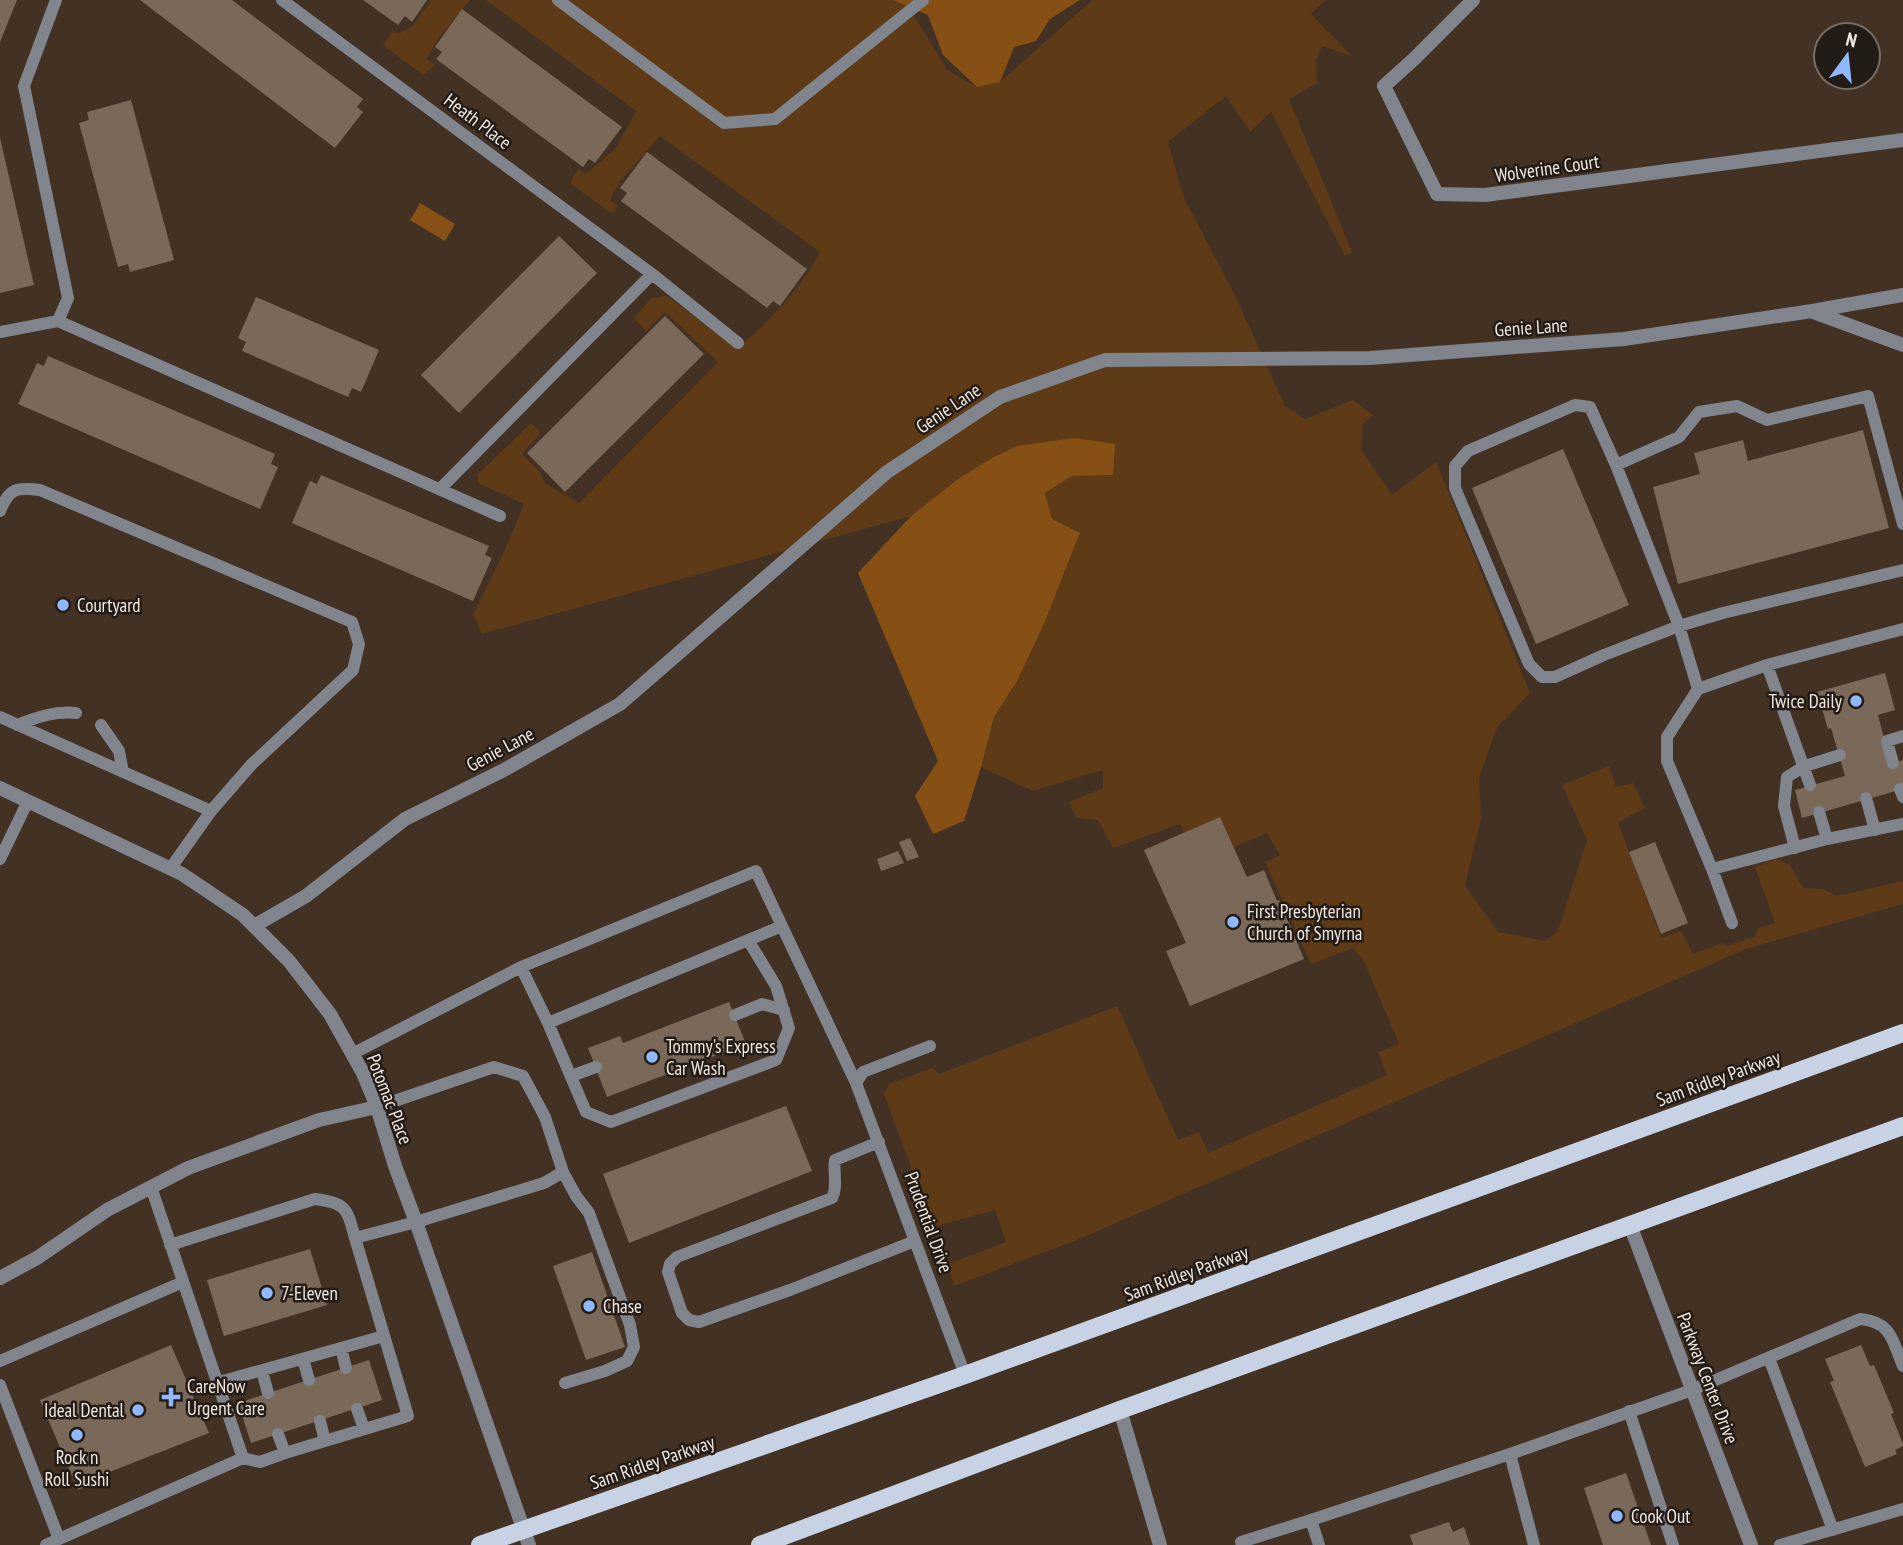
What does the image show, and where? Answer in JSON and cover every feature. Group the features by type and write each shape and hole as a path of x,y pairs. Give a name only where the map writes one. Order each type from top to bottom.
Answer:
{"main road":[{"name":"Sam Ridley Parkway","path":"480,1545 526,1537 1903,1033"},
{"path":"760,1545 1119,1410 1903,1126"}],"street":[{"name":"Wolverine Court","path":"1473,0 1384,86 1437,194 1485,195 1903,140"},
{"name":"Genie Lane","path":"254,926 306,896 405,819 504,770 620,704 887,472 1000,397 1105,360 1370,358 1623,339 1903,295"},
{"name":"Genie Lane","path":"1812,311 1903,345"},
{"name":"Potomac Place","path":"0,788 182,874 243,915 289,961 330,1014 363,1073 377,1107 395,1167 526,1537"},
{"path":"0,1278 37,1258 107,1210 188,1168 319,1120 377,1107"},
{"name":"Parkway Center Drive","path":"1630,1225 1751,1545"},
{"path":"1119,1410 1160,1545"}],"lane":[{"path":"56,0 24,86 68,298 58,321"},
{"name":"Heath Place","path":"282,0 652,274 738,343"},
{"path":"558,0 723,123 775,119 923,0"},
{"path":"440,489 652,274"},
{"path":"0,332 58,321 500,516"},
{"path":"1616,465 1679,437 1699,412 1737,406 1767,420 1868,396 1903,524"},
{"path":"1698,689 1679,626 1616,465 1590,407 1575,405 1468,451 1455,466 1455,488 1529,664 1542,677 1555,677 1604,654 1679,626 1903,570"},
{"path":"0,511 5,497 21,487 40,490 352,622 359,644 353,670 250,765 211,811 170,869"},
{"path":"1732,923 1667,761 1667,737 1698,689 1767,665 1903,629"},
{"path":"1767,665 1810,785"},
{"path":"18,725 36,717 62,711 76,713"},
{"path":"0,717 211,811"},
{"path":"101,724 118,751 123,772"},
{"path":"1893,763 1886,741 1903,736"},
{"path":"1795,848 1784,806 1787,777 1805,766 1840,755"},
{"path":"1866,798 1874,830"},
{"path":"0,859 28,801"},
{"path":"1819,812 1827,839"},
{"path":"1712,869 1827,839 1903,824"},
{"name":"Prudential Drive","path":"521,967 756,871 856,1083 965,1375"},
{"path":"548,1023 782,926"},
{"path":"352,1054 521,967 586,1112 611,1122 776,1060 789,1028 776,986 748,940"},
{"path":"735,1015 762,1004 784,1010"},
{"path":"856,1083 863,1072 930,1046"},
{"path":"571,1076 596,1066"},
{"path":"377,1107 494,1067 523,1076 545,1117 564,1172 576,1196 589,1213 630,1325 634,1347 627,1361 565,1383"},
{"path":"878,1142 835,1160 835,1191 832,1198 677,1257 670,1264 668,1272 682,1313 689,1320 699,1322 915,1241"},
{"path":"355,1238 544,1183 564,1172"},
{"path":"151,1187 243,1458"},
{"path":"46,1545 243,1458 260,1462 408,1416 348,1213 336,1202 315,1199 170,1245"},
{"path":"0,1361 183,1282"},
{"path":"1242,1545 1241,1542 1510,1454 1692,1390 1860,1319 1875,1321 1887,1328 1903,1366"},
{"path":"216,1383 384,1336"},
{"path":"341,1348 346,1368"},
{"path":"1769,1358 1833,1530"},
{"path":"303,1359 309,1380"},
{"path":"262,1371 268,1393"},
{"path":"0,1385 59,1539"},
{"path":"357,1409 364,1429"},
{"path":"1629,1411 1673,1545"},
{"path":"320,1421 325,1441"},
{"path":"278,1434 285,1453"},
{"path":"1510,1454 1534,1545"},
{"path":"1780,1545 1903,1509"},
{"path":"1311,1520 1319,1545"}],"shaded area":[{"path":"431,0 470,0 437,40 427,59 435,65 423,75 383,45 392,31 400,33 413,26"},
{"path":"486,0 893,0 906,5 947,70 977,87 1000,82 1092,0 1325,0 1311,14 1352,56 1322,46 1316,60 1317,83 1289,99 1352,252 1345,256 1271,112 1250,132 1226,96 1168,142 1184,198 1235,295 1285,406 1305,419 1353,400 1373,415 1363,424 1361,449 1392,495 1436,462 1530,693 1497,728 1479,777 1481,819 1465,885 1498,932 1546,941 1558,931 1587,840 1562,785 1609,766 1616,787 1633,783 1645,808 1618,822 1661,938 1681,931 1693,954 1722,943 1727,946 1755,936 1758,928 1775,923 1755,867 1777,859 1790,865 1803,888 1823,889 1837,896 1903,881 1903,904 1746,949 1077,1240 954,1286 948,1264 1006,1242 995,1210 933,1227 884,1094 889,1084 932,1068 939,1074 1117,1006 1178,1140 1199,1132 1208,1153 1387,1075 1378,1052 1399,1044 1364,961 1353,948 1311,964 1265,862 1280,855 1267,833 1234,847 1220,817 1184,833 1180,824 1113,848 1098,820 1076,818 1069,802 1103,788 1103,770 1033,791 981,767 994,717 1017,681 1044,624 1080,534 1052,519 1045,493 1072,476 1112,475 1017,446 962,478 911,516 482,634 473,615 524,504 478,483 477,475 531,423 541,433 522,454 540,472 545,483 579,503 718,362 665,312 646,331 634,318 652,298 667,296 739,348 794,292 820,252 660,136 620,181 610,200 618,207 612,214 570,183 578,169 586,174 616,148 636,111"},
{"path":"893,0 1080,0 1050,19 1036,41 1014,47 1000,82 977,87 943,55 928,15"},
{"path":"420,203 455,224 445,241 410,220"},
{"path":"1074,438 1115,444 1113,475 1072,476 1045,493 1052,519 1080,533 1044,624 1017,681 994,717 964,821 933,834 915,796 938,761 858,573 911,516 957,480 990,459 1017,446"}],"building":[{"path":"0,0 17,0 0,42"},
{"path":"140,0 232,0 363,99 357,107 363,112 335,148"},
{"path":"363,0 427,0 412,22 405,16 398,25"},
{"path":"462,9 622,127 595,163 589,159 583,167 436,59 442,52 435,47"},
{"path":"131,100 174,260 130,272 128,264 118,267 79,123 89,120 87,112"},
{"path":"0,138 34,285 0,293"},
{"path":"647,152 807,269 780,306 773,301 767,308 621,201 627,193 620,188"},
{"path":"559,236 597,273 459,413 421,375"},
{"path":"256,297 379,350 361,392 352,388 348,397 242,351 246,342 238,338"},
{"path":"665,316 704,354 565,492 527,453"},
{"path":"48,356 275,454 271,464 278,467 260,509 18,404 37,363 44,366"},
{"path":"1863,430 1889,528 1678,584 1653,487 1700,474 1694,453 1743,440 1748,461"},
{"path":"1563,449 1629,605 1536,644 1472,488"},
{"path":"321,475 489,546 485,555 492,558 473,601 292,523 310,481 317,484"},
{"path":"1885,673 1895,710 1878,715 1891,764 1903,760 1903,789 1802,818 1795,790 1845,776 1817,692"},
{"name":"First Presbyterian Church of Smyrna","path":"1220,817 1247,877 1264,870 1304,959 1190,1006 1166,951 1186,943 1144,850"},
{"path":"910,838 919,857 907,861 899,842"},
{"path":"1655,842 1688,923 1661,934 1629,852"},
{"path":"898,851 904,863 881,871 877,859"},
{"name":"Tommy's Express Car Wash","path":"729,1002 746,1044 607,1097 588,1048 620,1036 623,1043"},
{"path":"786,1106 812,1171 629,1243 603,1174"},
{"name":"7-Eleven","path":"310,1249 327,1305 224,1336 207,1280"},
{"name":"Chase","path":"592,1252 625,1347 586,1360 553,1266"},
{"path":"171,1345 209,1433 105,1474 106,1477 78,1490 40,1400"},
{"path":"1861,1345 1870,1366 1874,1365 1894,1413 1891,1414 1903,1444 1895,1450 1897,1454 1865,1467 1830,1382 1834,1381 1825,1359"},
{"path":"369,1360 382,1400 251,1443 238,1403"},
{"name":"Cook Out","path":"1626,1473 1651,1545 1603,1545 1584,1488"},
{"path":"1449,1522 1453,1532 1464,1527 1470,1545 1413,1545 1410,1535"}],"place":[{"name":"Courtyard","path":"63,605"},
{"name":"Twice Daily","path":"1856,701"},
{"name":"First Presbyterian Church of Smyrna","path":"1233,922"},
{"name":"Tommy's Express Car Wash","path":"652,1057"},
{"name":"7-Eleven","path":"267,1293"},
{"name":"Chase","path":"589,1306"},
{"name":"CareNow Urgent Care","path":"171,1397"},
{"name":"Ideal Dental","path":"138,1410"},
{"name":"Rock n Roll Sushi","path":"77,1435"},
{"name":"Cook Out","path":"1617,1516"}]}
